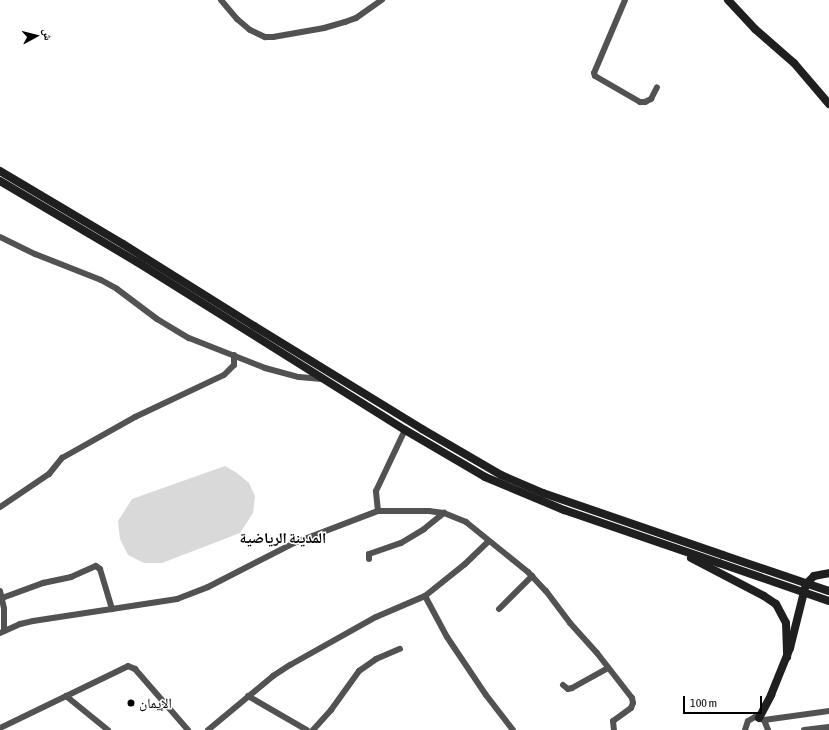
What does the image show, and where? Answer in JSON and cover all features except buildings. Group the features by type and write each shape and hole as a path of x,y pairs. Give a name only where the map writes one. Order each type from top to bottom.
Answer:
{"main road":[{"path":"728,0 755,29 794,63 829,104"},
{"path":"0,171 123,244 422,429 501,475 543,493 829,601"},
{"path":"0,181 137,262 300,363 322,379 404,430 500,485 564,510 663,544 721,559 829,591"},
{"path":"663,544 764,596 776,604 786,623 787,657"},
{"path":"762,719 787,657 806,584 814,576 829,573"}],"street":[{"path":"221,0 237,19 250,30 265,37 273,37 324,28 345,22 366,12 382,0"},
{"path":"625,0 594,76 640,102 645,102 651,99 657,86"},
{"path":"0,237 40,257 101,280 117,289 178,333 284,374 322,379"},
{"path":"0,507 49,474 62,458 135,417 224,375 234,365 234,355"},
{"path":"378,511 376,491 404,430"},
{"path":"2,632 20,624 33,621 164,601 197,592 273,552 378,511 419,510 444,513 466,522 488,542 532,576 546,591 570,623 629,694 634,703 631,708 614,720 612,723 614,730"},
{"path":"369,559 369,554 402,543 424,529 444,513"},
{"path":"208,730 273,676 325,644 376,617 425,596 478,553 488,542"},
{"path":"2,598 43,583 71,576 96,566 100,569 112,609"},
{"path":"500,609 532,576"},
{"path":"0,591 5,615 2,632"},
{"path":"425,596 446,637 486,695 513,730"},
{"path":"313,730 331,710 359,671 376,659 400,649"},
{"path":"0,728 21,716 66,696 125,666 131,666 188,730"},
{"path":"563,685 568,689 572,688 608,668"},
{"path":"66,696 108,730"},
{"path":"248,696 298,728 307,730"},
{"path":"745,730 748,721 755,717 762,719 829,711"},
{"path":"762,719 768,730"},
{"path":"804,730 829,726"}],"shaded area":[{"path":"225,466 237,473 249,483 255,496 253,513 240,533 162,563 144,563 128,555 120,539 118,521 132,499"}],"place":[{"name":"الإيمان","path":"131,703"}],"district":[{"name":"المدينة الرياضية","path":"283,538"}]}
